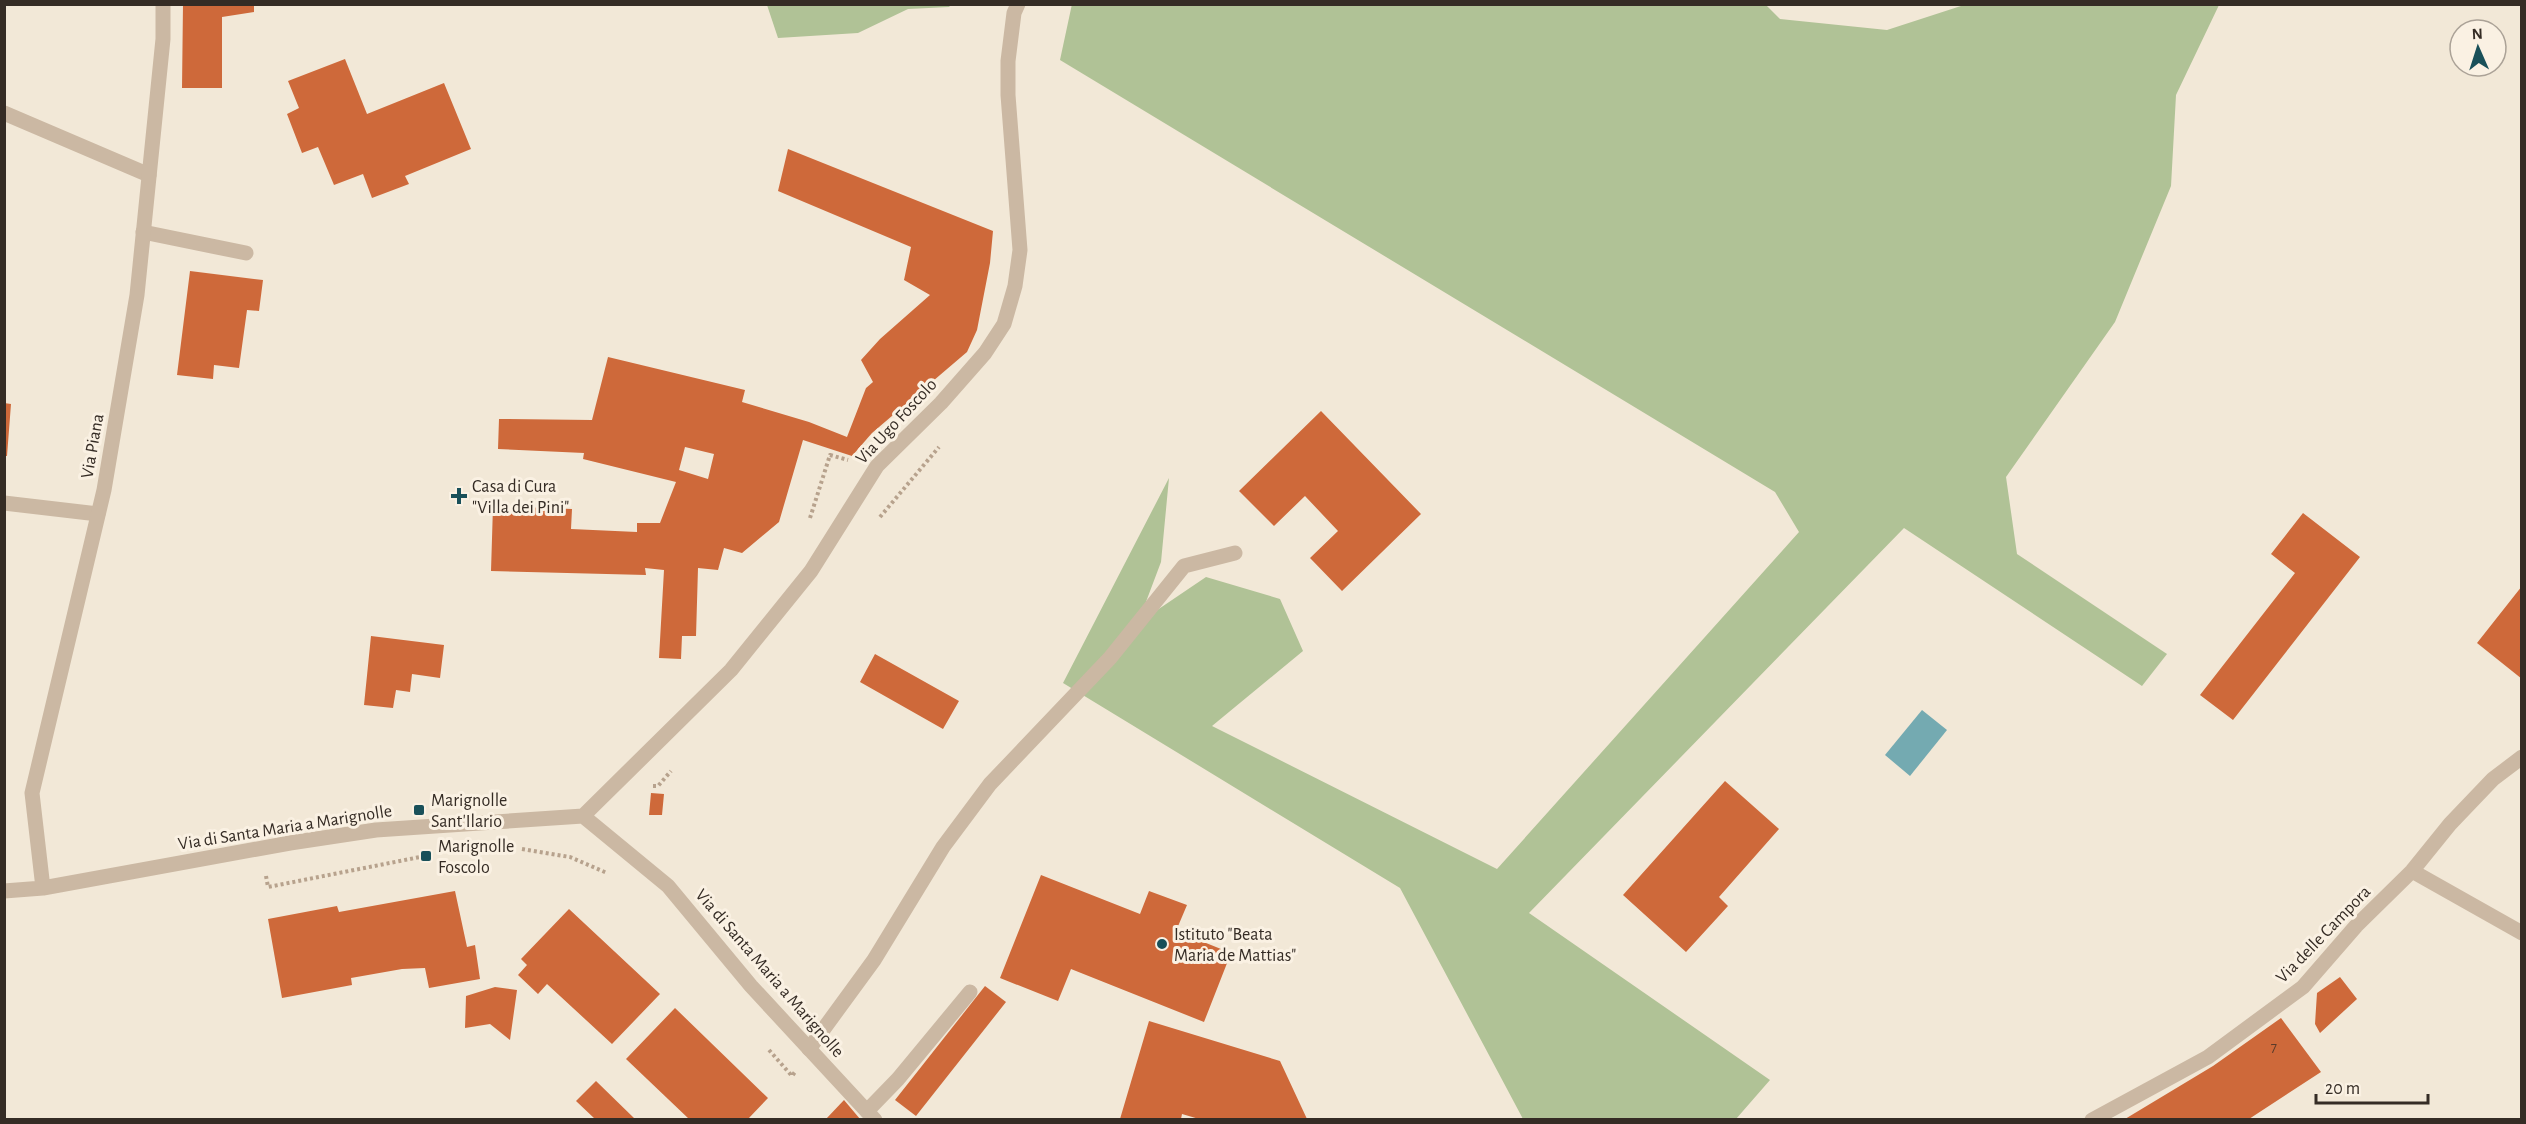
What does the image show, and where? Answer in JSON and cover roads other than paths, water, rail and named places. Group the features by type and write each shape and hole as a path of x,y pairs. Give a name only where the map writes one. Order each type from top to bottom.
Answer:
{"street":[{"name":"Via Piana","path":"43,888 32,793 98,514 137,295 163,39 163,4"},
{"name":"Via Ugo Foscolo","path":"583,816 731,670 811,571 876,466 942,403 985,352 1004,324 1015,286 1020,250 1008,95 1008,61 1014,13 1018,4"},
{"path":"4,113 149,175"},
{"path":"143,232 246,252"},
{"path":"4,503 98,514"},
{"path":"809,1048 874,960 943,847 990,784 1110,658 1184,566 1235,553"},
{"name":"Via delle Campora","path":"2092,1119 2208,1057 2303,987 2356,926 2412,871 2450,824 2493,779 2522,758"},
{"name":"Via di Santa Maria a Marignolle","path":"4,891 43,888 262,848 376,830 583,816 668,886 751,986 871,1115"},
{"path":"2412,871 2522,933"},
{"path":"871,1115 970,992"}],"water":[{"path":"1922,710 1947,730 1910,776 1885,755"}],"place":[{"name":"Casa di Cura \"Villa dei Pini\"","path":"459,496"},
{"name":"Marignolle Sant'Ilario","path":"419,810"},
{"name":"Marignolle Foscolo","path":"426,856"},
{"name":"Istituto \"Beata Maria de Mattias\"","path":"1162,944"}]}
